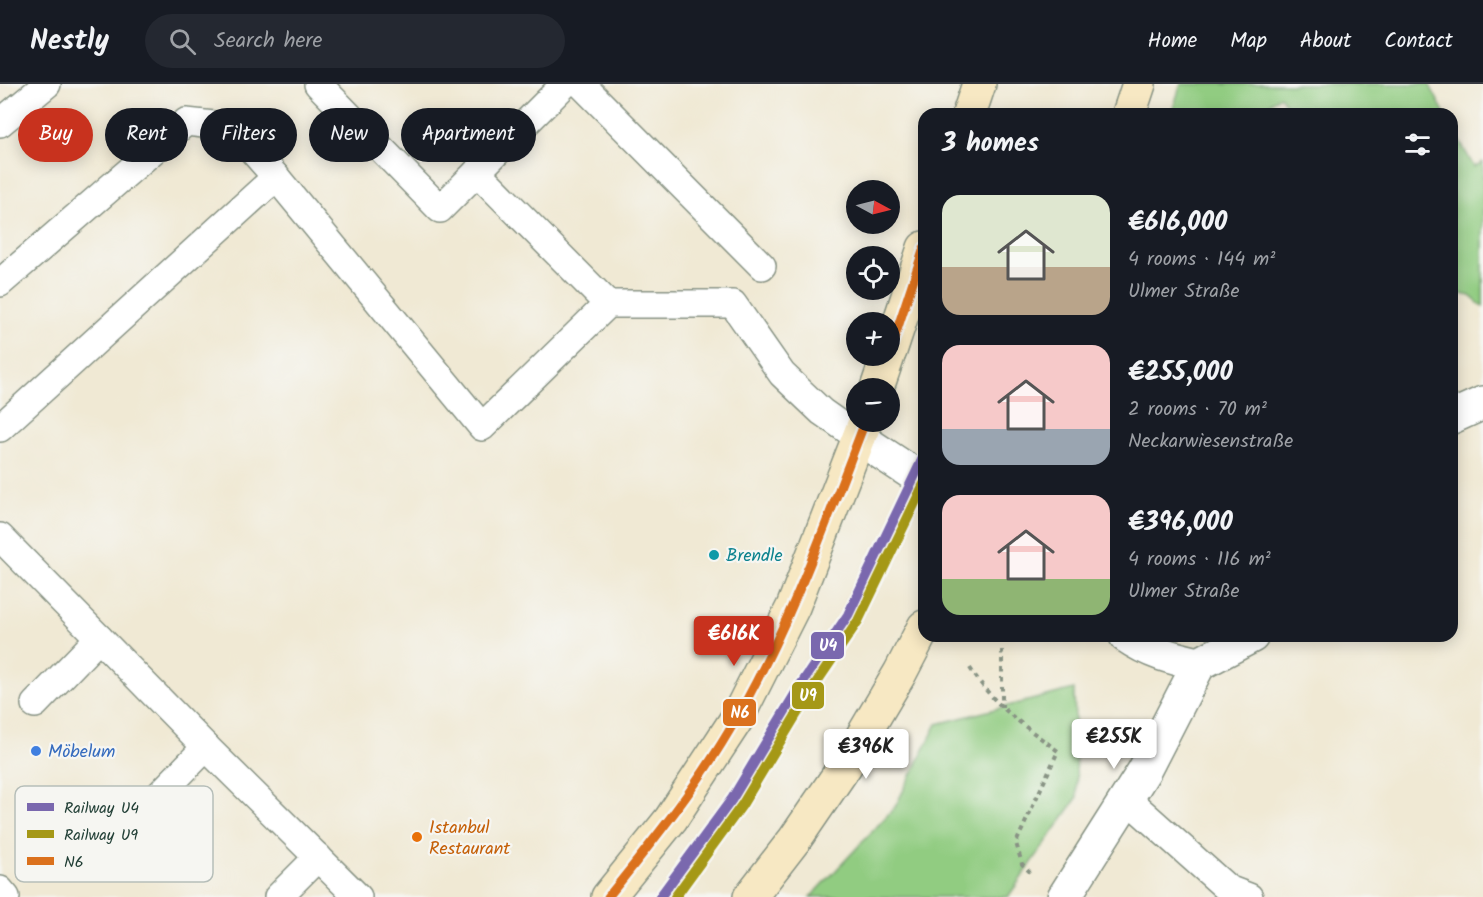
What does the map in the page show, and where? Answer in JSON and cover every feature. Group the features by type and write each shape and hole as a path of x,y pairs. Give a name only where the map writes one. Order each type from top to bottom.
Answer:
{"street":[{"path":"971,108 979,84"},
{"path":"1131,108 1139,84"},
{"path":"900,320 918,266"},
{"path":"1458,414 1483,403"},
{"path":"608,897 671,819 736,720 793,607 861,432"},
{"path":"864,432 918,476"},
{"path":"750,897 795,839 845,766 918,638"},
{"path":"1135,642 1167,657 1199,664"},
{"path":"1064,897 1144,771 1199,664 1241,642"}],"lane":[{"path":"0,123 47,84"},
{"path":"318,84 440,209 566,84"},
{"path":"582,84 762,266"},
{"path":"0,283 186,122 232,126 482,427 608,304 733,304 782,374 822,412 846,423"},
{"path":"477,172 608,304"},
{"path":"0,428 276,177"},
{"path":"5,553 99,638 358,897"},
{"path":"35,704 99,638"},
{"path":"168,786 206,747"},
{"path":"1126,798 1233,894"},
{"path":"278,897 318,857"},
{"path":"0,890 6,897"}],"path":[{"path":"1002,650 1002,709"},
{"path":"970,668 983,688 1002,709 1058,751 1016,843 1022,864 1036,877"}],"green space":[{"path":"1181,84 1429,84 1442,108 1289,108 1280,96 1264,108 1173,108"},
{"path":"1458,138 1474,167 1483,162 1483,307 1470,296 1458,293"},
{"path":"1074,689 1077,798 1008,897 811,897 895,807 937,724"}],"rail line":[{"name":"U4","path":"660,897 732,799 800,686 848,615 918,469"},
{"name":"U9","path":"675,897 742,805 810,692 858,621 918,496"}],"transit line":[{"name":"N6","path":"900,321 918,266"},
{"name":"N6","path":"608,897 692,788 736,719 790,610 861,432"}],"place":[{"name":"Brendle","path":"714,555"},
{"name":"Möbelum","path":"36,751"},
{"name":"Istanbul Restaurant","path":"417,837"}]}
